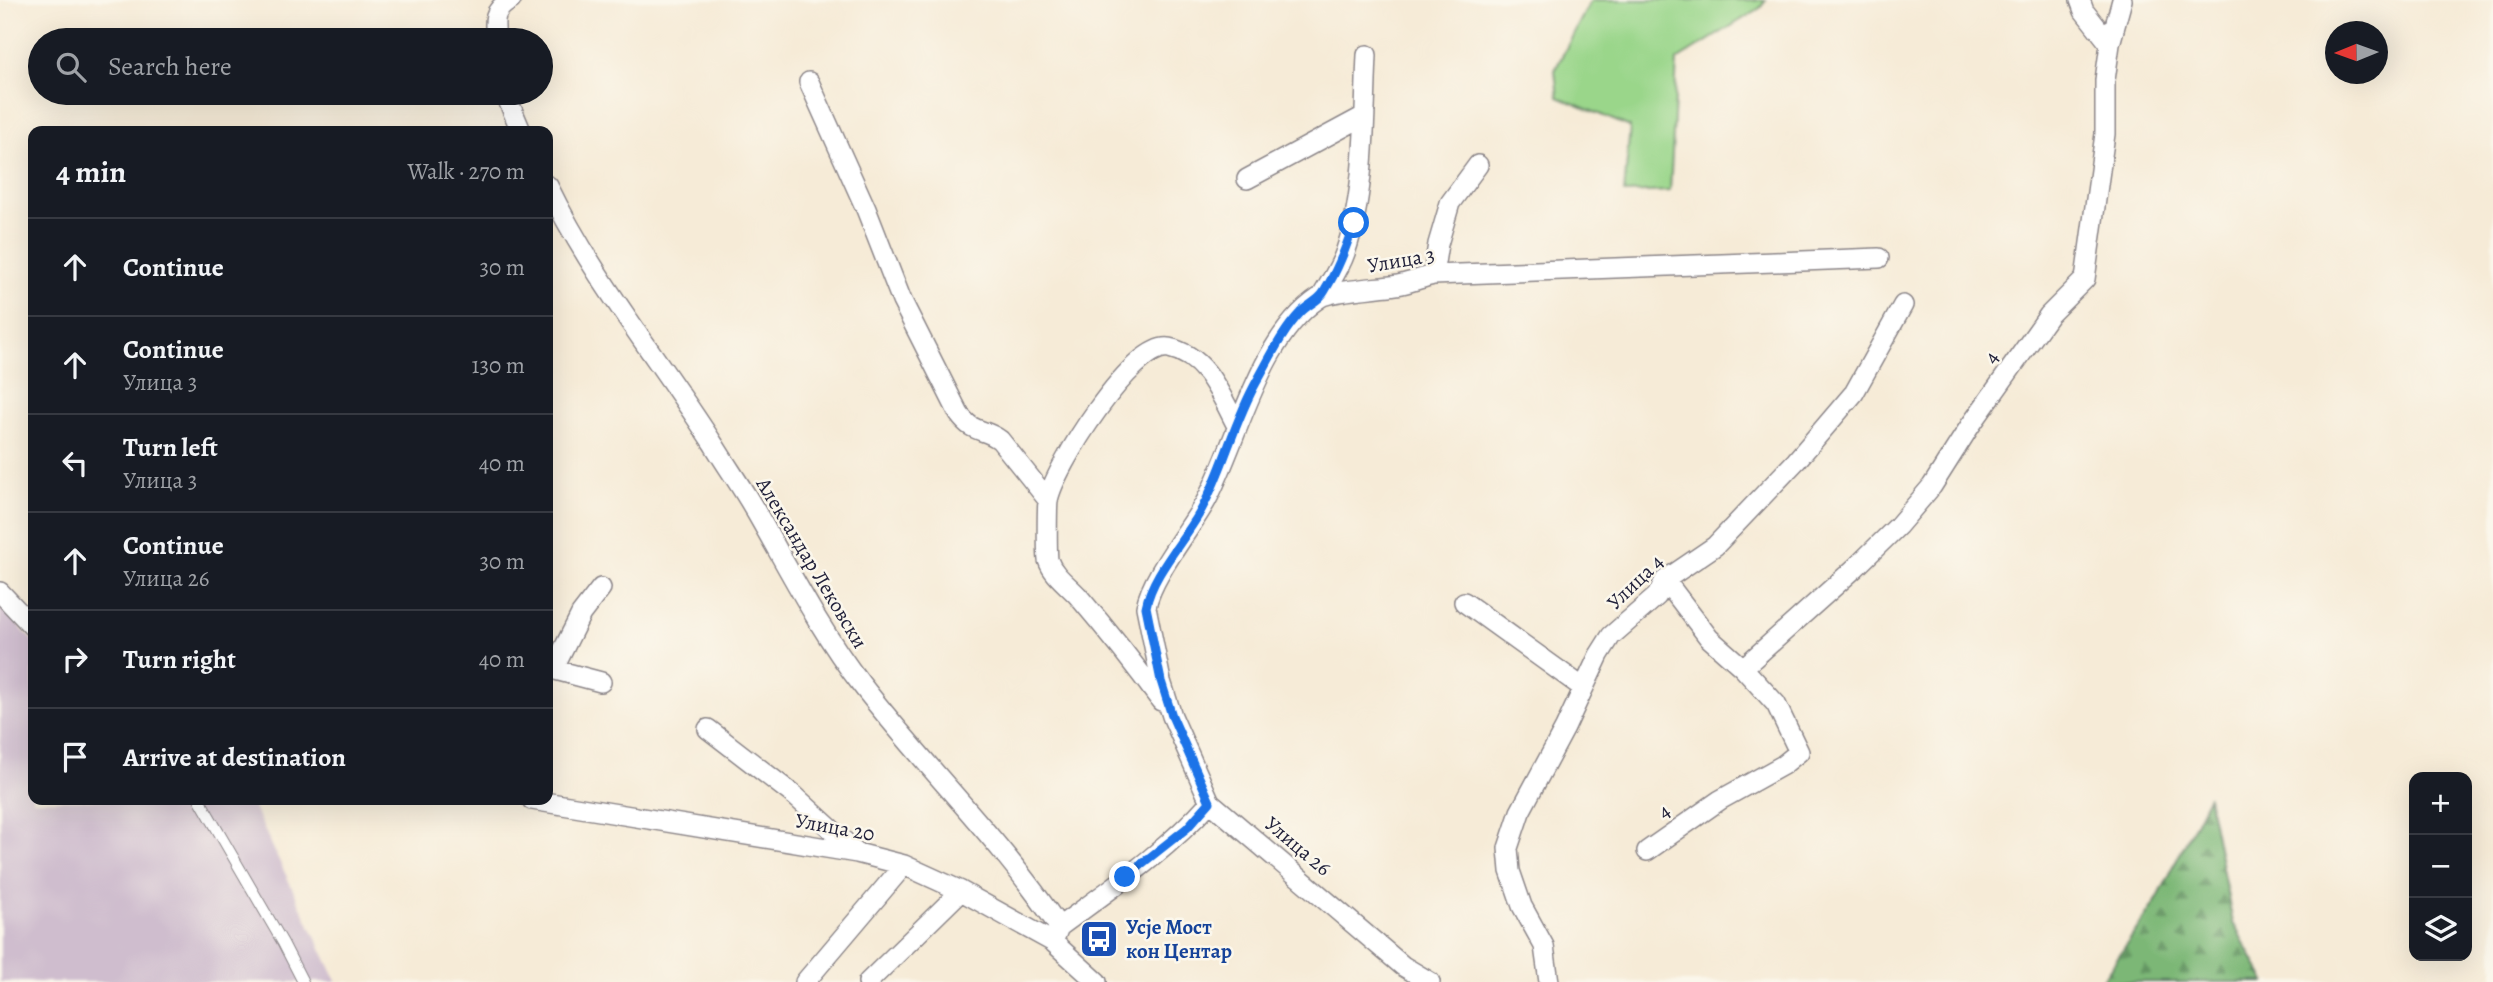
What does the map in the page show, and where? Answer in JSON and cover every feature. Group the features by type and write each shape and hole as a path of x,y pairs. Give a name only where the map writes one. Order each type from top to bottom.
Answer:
{"street":[{"path":"2080,0 2084,11 2110,44"},
{"name":"4","path":"1743,668 1898,526 1932,486 1970,426 2049,315 2085,279 2090,259 2105,134 2105,80 2110,44 2122,0"},
{"path":"496,28 495,15 506,3"},
{"path":"1172,716 1161,681 1146,607 1148,597 1152,586 1208,498 1255,384 1286,330 1301,311 1322,296 1344,256 1354,223 1367,55"},
{"path":"809,82 866,209 902,300 959,414 966,424 1000,440 1048,500"},
{"path":"510,105 519,126"},
{"path":"1247,179 1364,116"},
{"path":"1433,275 1438,244 1450,203 1478,165"},
{"name":"Александар Лековски","path":"553,195 600,278 755,510 803,596 842,658 896,729 1031,885 1056,934"},
{"name":"Улица 3","path":"1322,296 1400,285 1433,275 1879,258"},
{"name":"Улица 4","path":"1549,982 1544,946 1522,906 1510,871 1508,848 1520,812 1565,728 1582,687 1611,636 1657,596 1665,580 1715,546 1796,461 1854,393 1903,305"},
{"path":"1172,716 1103,626 1052,569 1047,553 1048,500 1077,437 1112,390 1145,356 1156,349 1169,348 1194,360 1209,374 1237,426"},
{"name":"4","path":"1647,851 1720,800 1783,765 1799,752 1776,704 1743,668 1709,639 1665,580"},
{"path":"553,664 581,614 601,588"},
{"path":"0,592 28,622"},
{"path":"1464,602 1582,687"},
{"path":"553,670 601,682"},
{"name":"Улица 26","path":"1172,716 1210,802 1404,966 1430,982"},
{"path":"708,729 794,796 857,853"},
{"path":"1056,934 1187,828 1210,802"},
{"name":"Улица 20","path":"553,803 857,853 904,864 1056,934 1097,982"},
{"path":"805,982 904,864"},
{"path":"868,982 961,891"}],"lane":[{"path":"203,805 303,982"}],"shaded area":[{"path":"0,606 28,636 28,805 252,805 337,982 0,982"}],"green space":[{"path":"1591,0 1766,0 1760,8 1677,60 1670,191 1624,193 1630,127 1558,97 1555,70"},
{"path":"2208,797 2233,923 2266,982 2101,982 2158,898"}],"place":[{"name":"Усје Мост кон Центар","path":"1099,939"}],"route":[{"path":"1125,877 1187,828 1210,802 1172,716 1161,681 1146,607 1148,597 1152,586 1208,498 1255,384 1286,330 1301,311 1322,296 1344,256 1354,223"}]}
